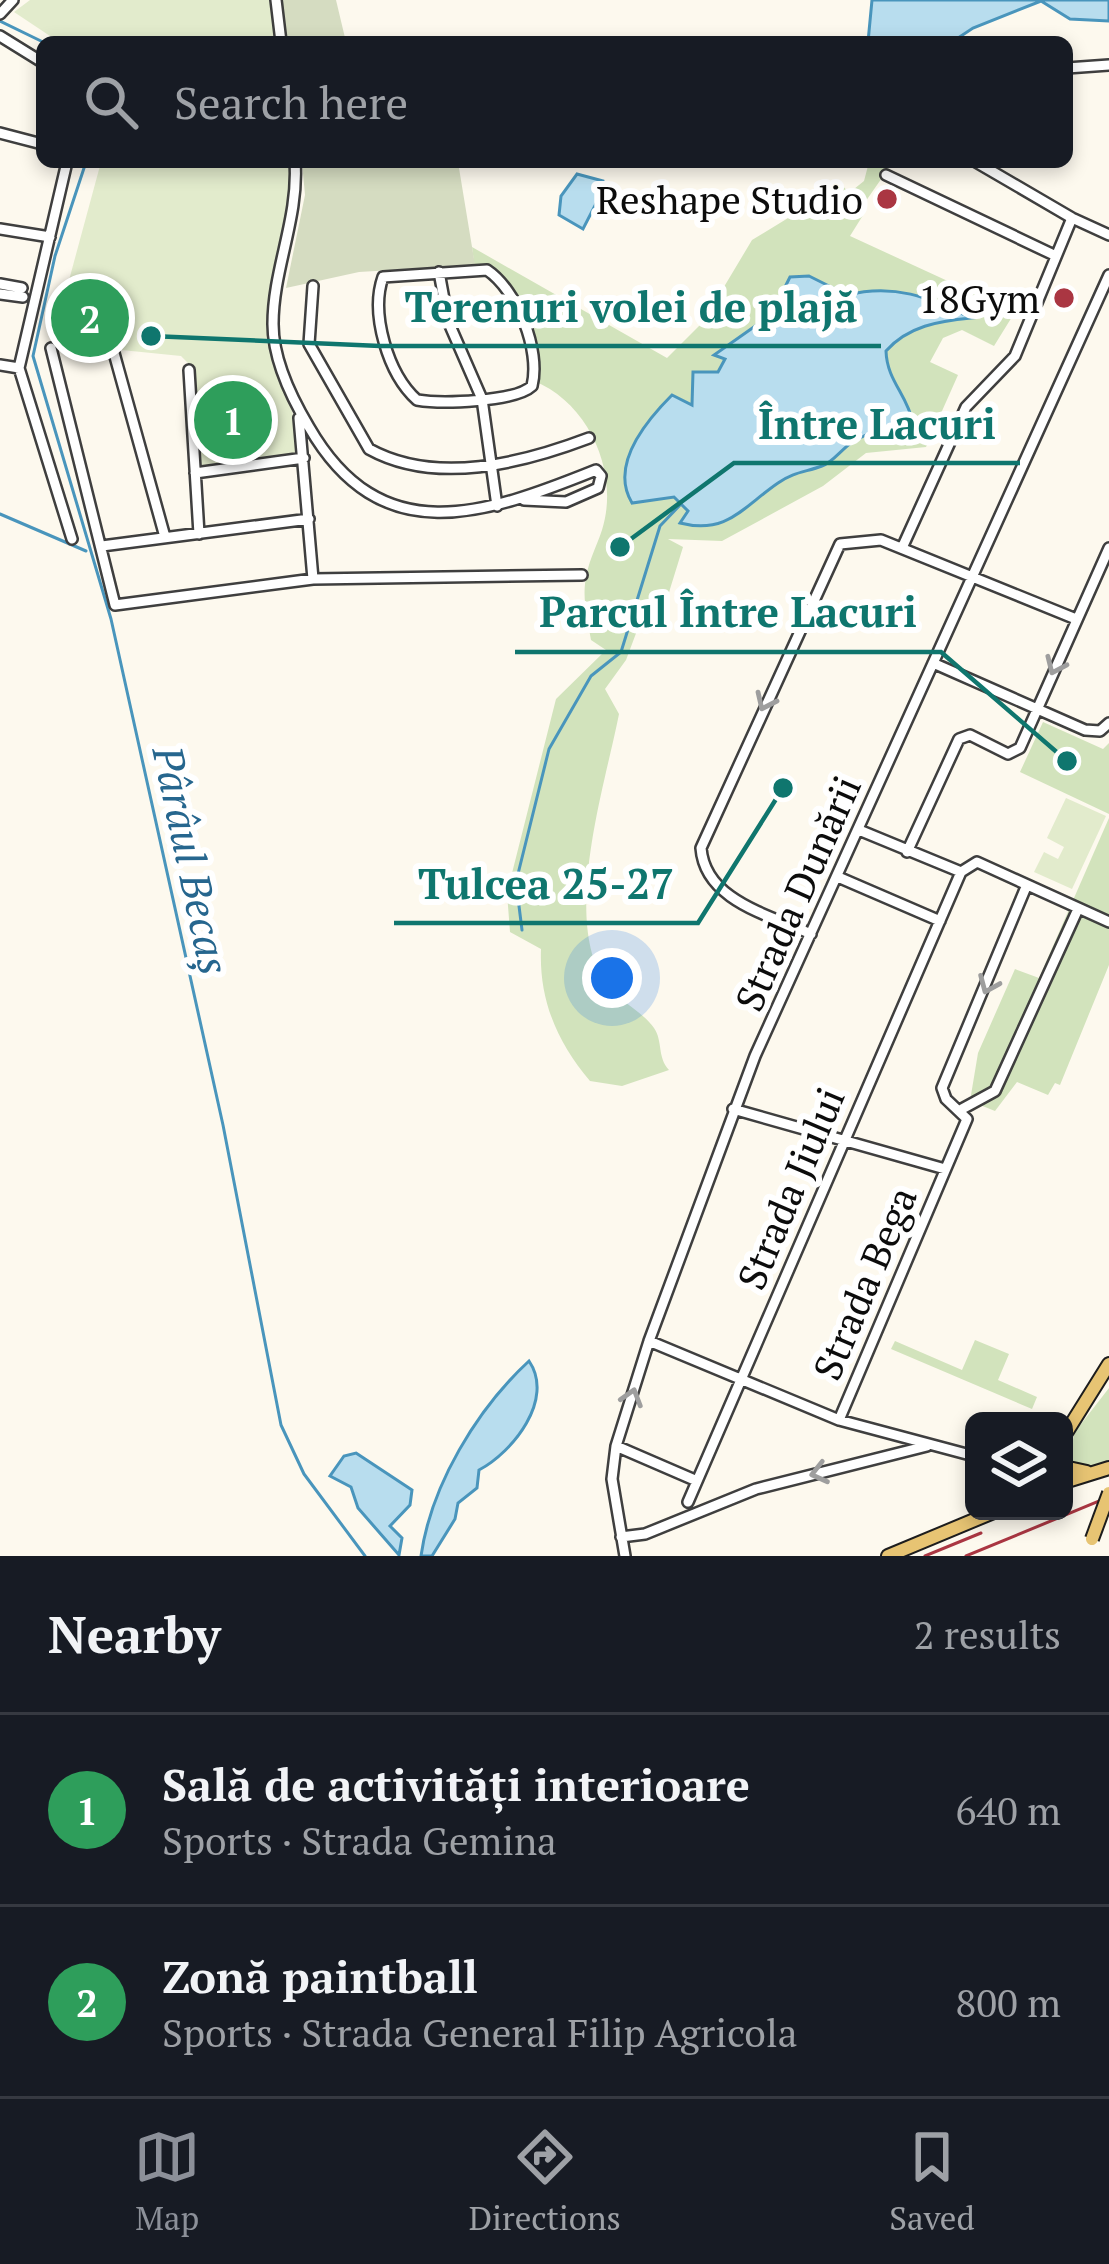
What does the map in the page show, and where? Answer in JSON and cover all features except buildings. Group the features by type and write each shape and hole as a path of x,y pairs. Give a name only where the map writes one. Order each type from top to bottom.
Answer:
{"main road":[{"path":"1073,1424 1109,1364"},
{"path":"1087,1400 1109,1378"},
{"path":"1073,1469 1108,1469"},
{"path":"1073,1477 1108,1469"},
{"path":"1087,1556 1109,1493"},
{"path":"888,1556 974,1520"}],"street":[{"path":"0,14 13,0"},
{"path":"276,0 280,36"},
{"path":"0,36 36,58"},
{"path":"1073,68 1109,65"},
{"path":"0,133 36,142"},
{"path":"66,168 19,368 72,539"},
{"path":"295,168 297,197 273,329 296,406 314,580"},
{"path":"986,168 1109,235"},
{"path":"886,176 1054,255"},
{"path":"902,548 963,412 1015,356 1072,218"},
{"path":"0,229 50,237"},
{"path":"479,268 495,275 510,292 535,361 529,390 482,399 417,400 384,343 383,277 439,272 479,268"},
{"path":"439,272 448,321 482,399 497,506"},
{"name":"Strada Dunării","path":"625,1556 612,1479 616,1446 734,1109 1109,274"},
{"path":"0,284 22,293 0,294"},
{"path":"313,286 309,344 362,443 406,463 494,466 524,463 589,438"},
{"path":"51,348 115,605 314,580 582,575"},
{"path":"114,353 165,537"},
{"path":"0,365 19,368"},
{"path":"189,370 199,534"},
{"path":"296,406 341,477 382,504 452,510 497,506 596,470 601,476 598,488 566,502 524,500"},
{"path":"194,473 304,458"},
{"path":"102,546 309,519"},
{"path":"811,934 721,891 705,872 700,848 836,548 872,538 1076,619"},
{"path":"908,851 959,739 970,735 1016,753 1109,548"},
{"path":"933,663 1091,731 1109,723"},
{"path":"860,830 961,872 977,862 1109,922"},
{"name":"Strada Jiului","path":"688,1502 961,872"},
{"path":"838,878 940,921"},
{"path":"1026,887 942,1088 946,1100 962,1109 995,1091 1078,909"},
{"path":"734,1109 945,1169"},
{"name":"Strada Bega","path":"839,1420 967,1119 962,1109"},
{"path":"649,1341 839,1420 965,1453"},
{"path":"621,1537 646,1534 756,1489 932,1444"},
{"path":"616,1446 698,1480"}],"green space":[{"path":"30,0 273,0 276,36 50,36 14,12"},
{"path":"281,0 336,0 345,36 286,36"},
{"path":"99,168 290,168 270,301 273,340 300,449 294,456 198,468 193,368 181,356 52,343"},
{"path":"303,168 459,168 475,265 359,272 286,288 305,195"},
{"path":"867,168 889,168 861,208 865,212 850,236 1015,312 994,346 962,330 943,338 930,362 958,375 926,447 866,453 823,486 722,541 668,539 683,547 666,602 650,596 626,660 605,689 619,714 590,852 587,925 593,957 606,984 654,1028 669,1070 622,1086 590,1081 552,1020 543,986 541,949 510,932 507,893 556,699 606,650 591,640 585,591 607,508 607,486 595,442 584,423 553,391 534,381 535,360 505,283 475,269 472,247 667,358 703,322 752,240 842,185 849,193 864,181"},
{"path":"1043,722 1103,749 1109,743 1109,814 1020,772"},
{"path":"1066,798 1106,816 1072,889 1034,872 1044,852 1058,859 1064,847 1047,838"},
{"path":"1109,818 1109,965 1060,1085 1055,1083 1048,1095 1017,1082 995,1111 970,1101 978,1053 1015,969 1039,978"},
{"path":"975,1340 1009,1354 998,1380 1037,1397 1032,1409 891,1349 895,1341 962,1370"},
{"path":"1109,1388 1109,1464 1092,1469 1073,1464 1074,1433"}],"water":[{"path":"872,0 1109,0 1109,21 1070,19 1041,1 961,36 869,36"},
{"path":"577,174 603,181 604,188 583,229 559,215 561,196"},
{"path":"809,276 847,295 896,291 971,318 914,330 886,351 913,423 858,439 826,464 784,479 722,522 680,523 688,511 674,497 632,503 626,489 628,459 652,418 672,395 692,405 693,372 718,372 725,359 714,355 771,315 790,277"},
{"path":"529,1361 537,1392 527,1423 505,1451 479,1470 477,1488 458,1503 455,1519 432,1556 421,1556 435,1502 459,1450 492,1402"},
{"path":"356,1453 412,1490 410,1505 390,1526 402,1538 399,1555 358,1508 351,1487 330,1476 344,1456"}],"waterway":[{"name":"Pârâul Becaș","path":"0,21 36,39"},
{"name":"Pârâul Becaș","path":"84,168 55,256 33,356 111,619 223,1125 281,1425 304,1474 365,1556"},
{"path":"522,930 516,882 549,749 591,676 621,652 660,526 681,504"},
{"path":"0,514 86,551"}],"railway":[{"path":"966,1556 1109,1497"},
{"path":"925,1556 981,1533"}],"place":[{"name":"Reshape Studio","path":"887,199"},
{"name":"18Gym","path":"1064,298"},
{"name":"Zonă paintball","path":"90,318"},
{"name":"Terenuri volei de plajă","path":"151,336"},
{"name":"Sală de activități interioare","path":"233,420"},
{"name":"Între Lacuri","path":"620,547"},
{"name":"Parcul Între Lacuri","path":"1067,761"},
{"name":"Tulcea 25-27","path":"783,788"}]}
